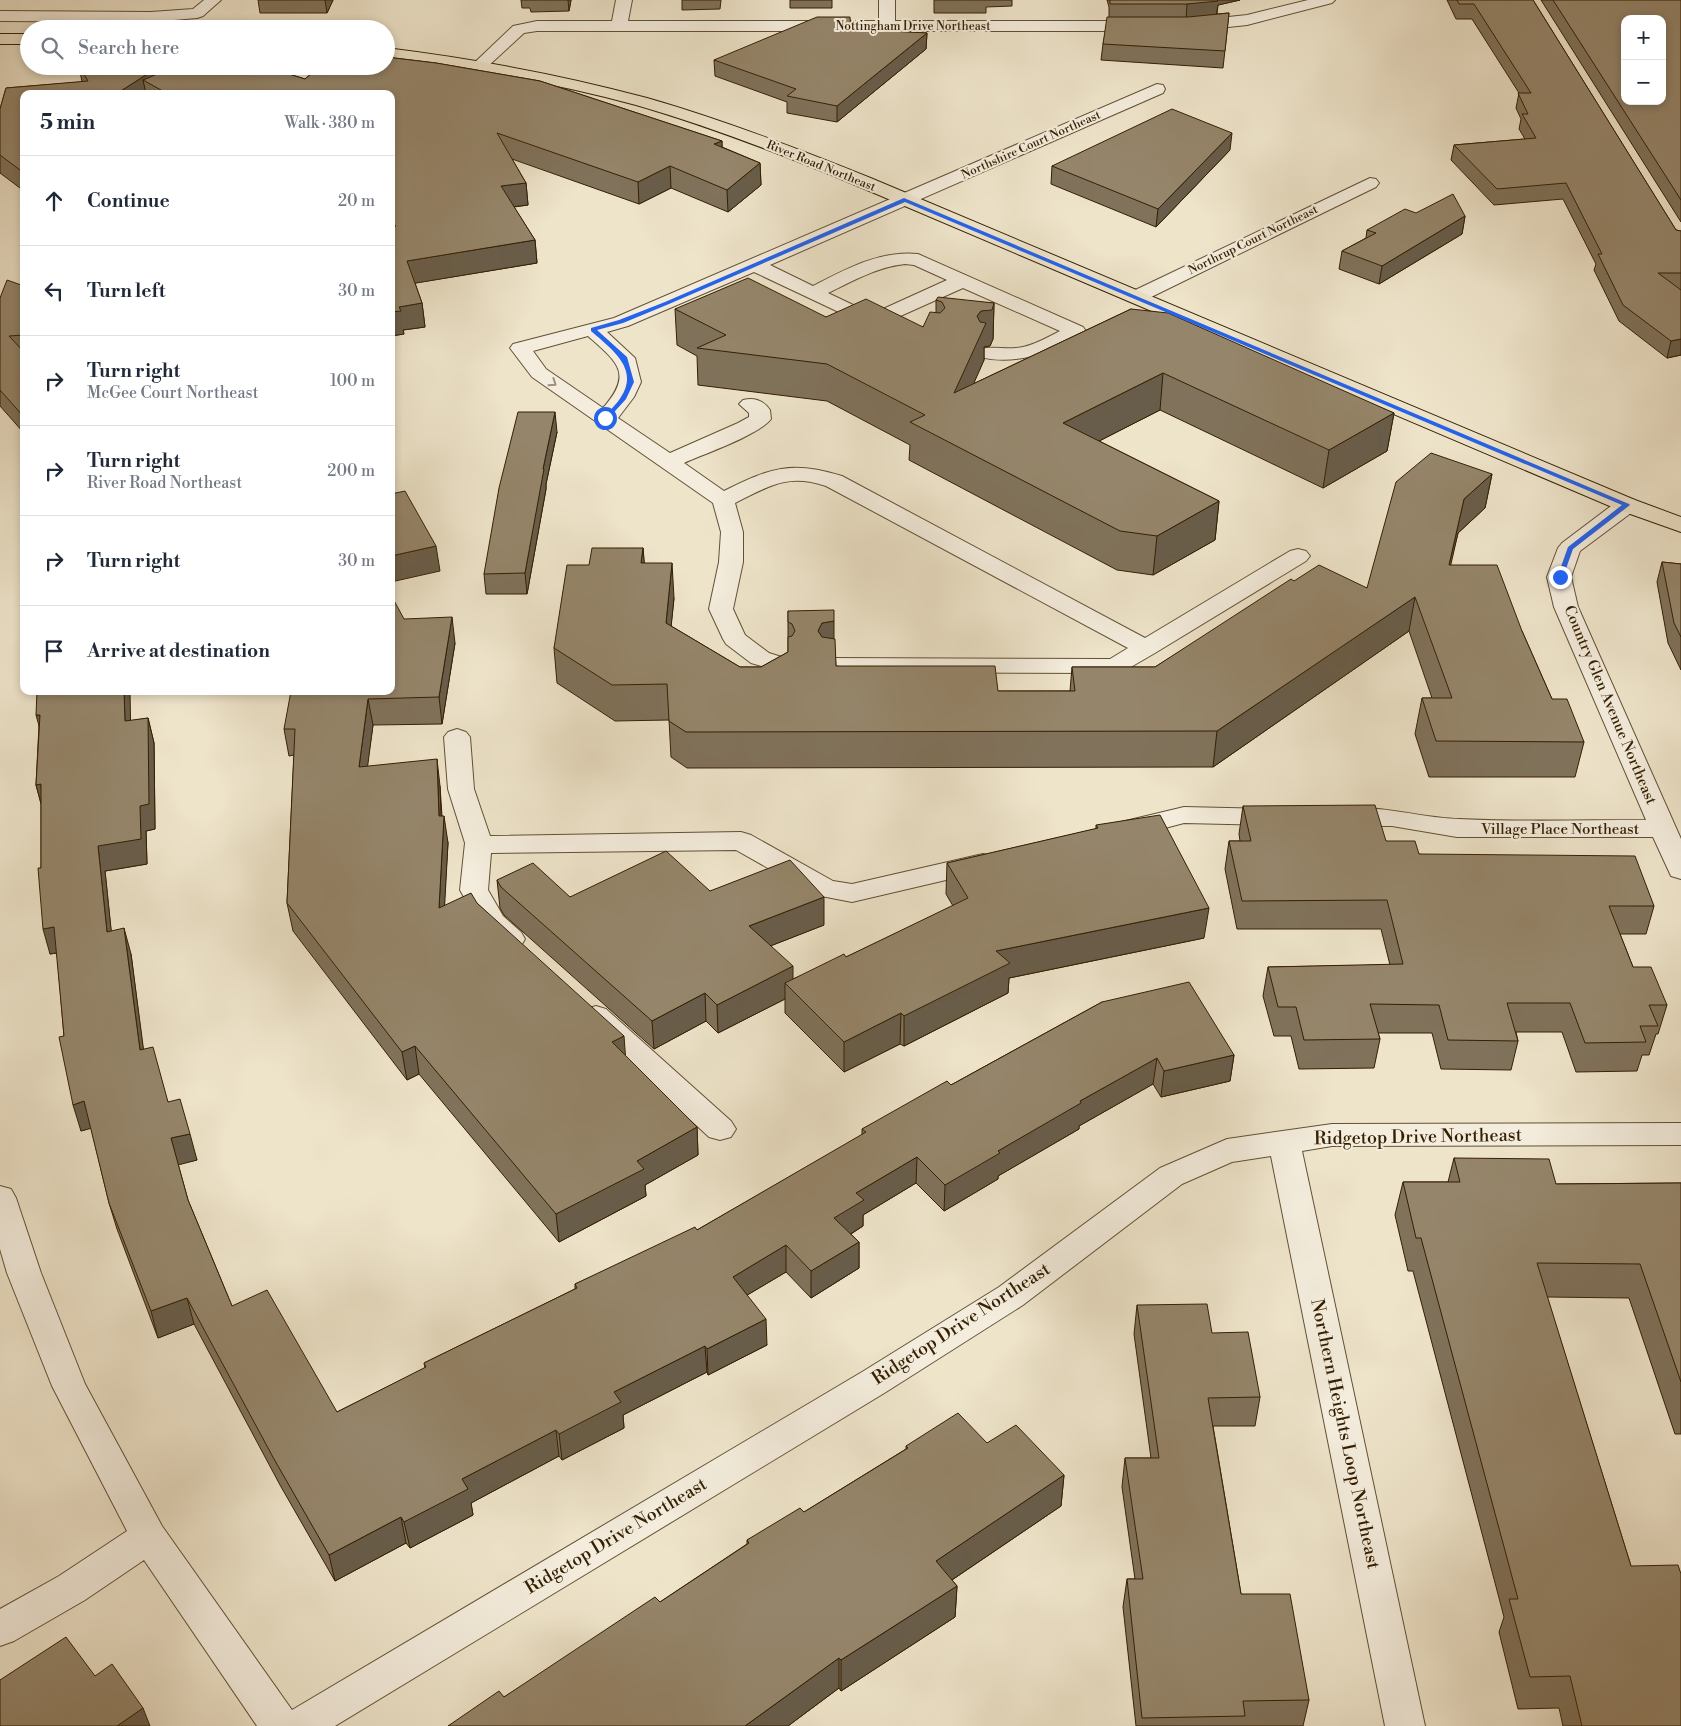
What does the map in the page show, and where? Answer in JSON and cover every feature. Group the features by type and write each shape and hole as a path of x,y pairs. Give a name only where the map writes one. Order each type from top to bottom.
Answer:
{"main road":[{"path":"0,39 20,39"},
{"name":"River Road Northeast","path":"395,54 480,65 555,80 680,114 742,135 904,200 1627,505 1681,525"}],"street":[{"path":"0,16 151,18 197,13 213,0"},
{"path":"619,26 624,0"},
{"path":"887,0 887,26"},
{"path":"1176,26 1212,25 1247,20 1326,0"},
{"name":"Nottingham Drive Northeast","path":"480,65 519,30 527,27 1156,26"},
{"name":"Northshire Court Northeast","path":"605,418 539,373 520,348 593,330 644,312 754,266 1157,89"},
{"name":"Northrup Court Northeast","path":"1136,297 1370,183"},
{"path":"813,293 880,263 897,258 918,260 1076,330 1047,346 1017,354 987,353"},
{"path":"754,266 894,331"},
{"path":"872,321 964,280"},
{"path":"593,330 625,358 631,382 624,398 605,418 723,500 732,532 731,562 721,609 735,639 760,658 782,665"},
{"path":"668,462 746,428 760,419 759,410 750,404"},
{"path":"723,500 776,474 796,472 815,474 834,481 1146,648"},
{"name":"Country Glen Avenue Northeast","path":"1627,505 1570,548 1560,577 1566,606 1681,870"},
{"path":"832,665 1115,666 1298,556"},
{"path":"457,736 461,788 478,844 474,890 492,922 529,955"},
{"name":"Village Place Northeast","path":"1099,835 1184,815 1392,818 1457,828 1663,829"},
{"path":"478,844 741,841 826,889 852,893 1004,858"},
{"path":"573,996 720,1130"},
{"name":"Ridgetop Drive Northeast","path":"300,1726 874,1382 1011,1296 1171,1176 1227,1151 1332,1135 1681,1134"},
{"name":"Northern Heights Loop Northeast","path":"1284,1141 1405,1726"},
{"path":"0,1198 24,1274 69,1386 149,1537 280,1726"},
{"path":"0,1628 72,1588 149,1537"}],"building":[{"path":"1110,0 1218,1 1187,4 1110,4"},
{"path":"1457,0 1533,0 1676,230 1681,231 1681,273 1658,273 1681,290 1681,339 1671,341 1623,305 1598,254 1602,254 1566,183 1497,189 1454,145 1536,138 1522,114 1528,114 1518,93 1531,93 1474,4 1459,4"},
{"path":"1553,0 1681,0 1681,200"},
{"path":"1229,13 1225,51 1103,44 1107,17 1188,17"},
{"path":"817,17 850,17 851,29 927,33 837,106 787,96 796,89 714,60"},
{"path":"395,58 436,63 540,81 722,141 714,144 760,163 727,190 670,166 638,182 497,133 526,183 501,186 535,240 407,261 422,303 399,307 401,311 395,312 395,90 161,90 143,80 155,75 292,75 305,79 310,75 395,75"},
{"path":"84,75 146,75 122,90 20,90 20,170 0,155 0,109 6,88 88,81"},
{"path":"1172,109 1232,133 1158,209 1052,166"},
{"path":"1453,194 1465,216 1382,266 1342,251 1376,233 1367,230 1405,209 1416,213"},
{"path":"748,278 826,317 866,299 923,327 930,312 940,313 945,308 942,302 936,300 938,297 994,303 992,310 981,311 977,316 980,322 986,323 954,393 1131,309 1168,313 1394,413 1329,450 1163,373 1063,423 1219,501 1157,536 1120,531 910,422 925,415 827,364 697,348 726,335 675,309"},
{"path":"7,280 20,285 20,335 9,336 20,348 20,412 0,390 0,298"},
{"path":"518,412 555,412 525,573 484,574 499,488"},
{"path":"1431,453 1492,474 1464,499 1449,565 1497,565 1522,631 1552,699 1567,699 1584,742 1436,741 1422,698 1452,698 1415,597 1217,731 686,732 669,721 667,684 612,685 554,648 567,565 589,565 592,548 643,548 641,563 672,563 666,623 740,667 761,667 788,652 788,637 792,636 795,631 792,624 788,622 788,611 834,610 834,621 822,623 818,631 822,637 835,639 836,666 995,666 998,691 1075,691 1072,667 1155,667 1291,579 1294,581 1319,565 1367,588 1396,482"},
{"path":"405,491 436,546 395,555 395,493"},
{"path":"1662,562 1681,564 1681,637 1674,623"},
{"path":"395,602 404,619 452,617 439,697 368,699 359,767 437,759 439,816 444,816 439,908 471,893 477,903 624,1036 612,1042 697,1127 637,1161 644,1169 556,1214 415,1046 402,1052 287,903 295,729 284,729 290,695 395,695"},
{"path":"37,695 124,695 125,721 148,718 149,804 140,806 141,839 98,846 107,932 124,928 140,1050 153,1047 168,1102 180,1099 190,1134 171,1138 188,1200 232,1306 267,1290 337,1412 426,1367 424,1363 577,1288 575,1284 695,1227 697,1230 866,1132 862,1129 947,1081 951,1085 1102,1002 1189,982 1234,1055 1164,1071 1157,1058 1080,1101 1081,1103 998,1151 1000,1153 945,1185 917,1157 856,1193 864,1200 834,1218 859,1242 811,1271 786,1245 733,1277 766,1319 707,1349 705,1346 614,1392 621,1402 559,1434 556,1430 462,1479 468,1489 404,1522 401,1517 329,1555 274,1459 187,1298 151,1311 109,1203 84,1101 73,1105 59,1037 64,1036 54,927 43,929 38,868 41,868 41,784 36,785 40,715 36,715"},
{"path":"1375,805 1386,841 1415,841 1419,854 1635,856 1654,906 1609,906 1633,967 1651,967 1667,1005 1649,1005 1658,1026 1640,1026 1646,1042 1585,1043 1570,1003 1507,1003 1518,1041 1448,1040 1439,1005 1370,1004 1380,1039 1304,1040 1296,1007 1278,1007 1268,967 1403,964 1387,900 1242,901 1229,841 1251,841 1243,806"},
{"path":"1160,815 1209,908 996,951 1010,963 904,1016 901,1013 844,1042 785,983 844,954 846,957 968,898 947,863 1098,828 1096,825"},
{"path":"666,851 710,891 790,860 824,897 749,926 793,966 717,1005 705,993 652,1021 501,887 497,880 533,863 570,897"},
{"path":"1454,1158 1549,1159 1556,1184 1681,1183 1681,1382 1640,1264 1537,1263 1631,1566 1678,1565 1681,1574 1681,1726 1582,1726 1570,1676 1530,1677 1509,1599 1518,1599 1421,1238 1416,1238 1403,1182 1460,1182"},
{"path":"1207,1304 1212,1333 1248,1332 1260,1397 1208,1398 1241,1594 1290,1594 1309,1700 1243,1701 1245,1716 1142,1718 1127,1579 1143,1579 1125,1458 1159,1458 1137,1305"},
{"path":"958,1413 987,1443 1016,1425 1064,1475 936,1561 957,1586 841,1660 839,1658 745,1726 448,1726 499,1691 504,1697 655,1597 660,1602 749,1543 747,1540 800,1508 804,1512 908,1448 906,1446"},
{"path":"66,1637 95,1676 112,1664 143,1708 117,1726 0,1726 0,1680"}],"route":[{"path":"605,418 624,398 631,382 625,358 593,330 621,322 667,303 904,200 1627,505 1570,548 1560,577"}]}
